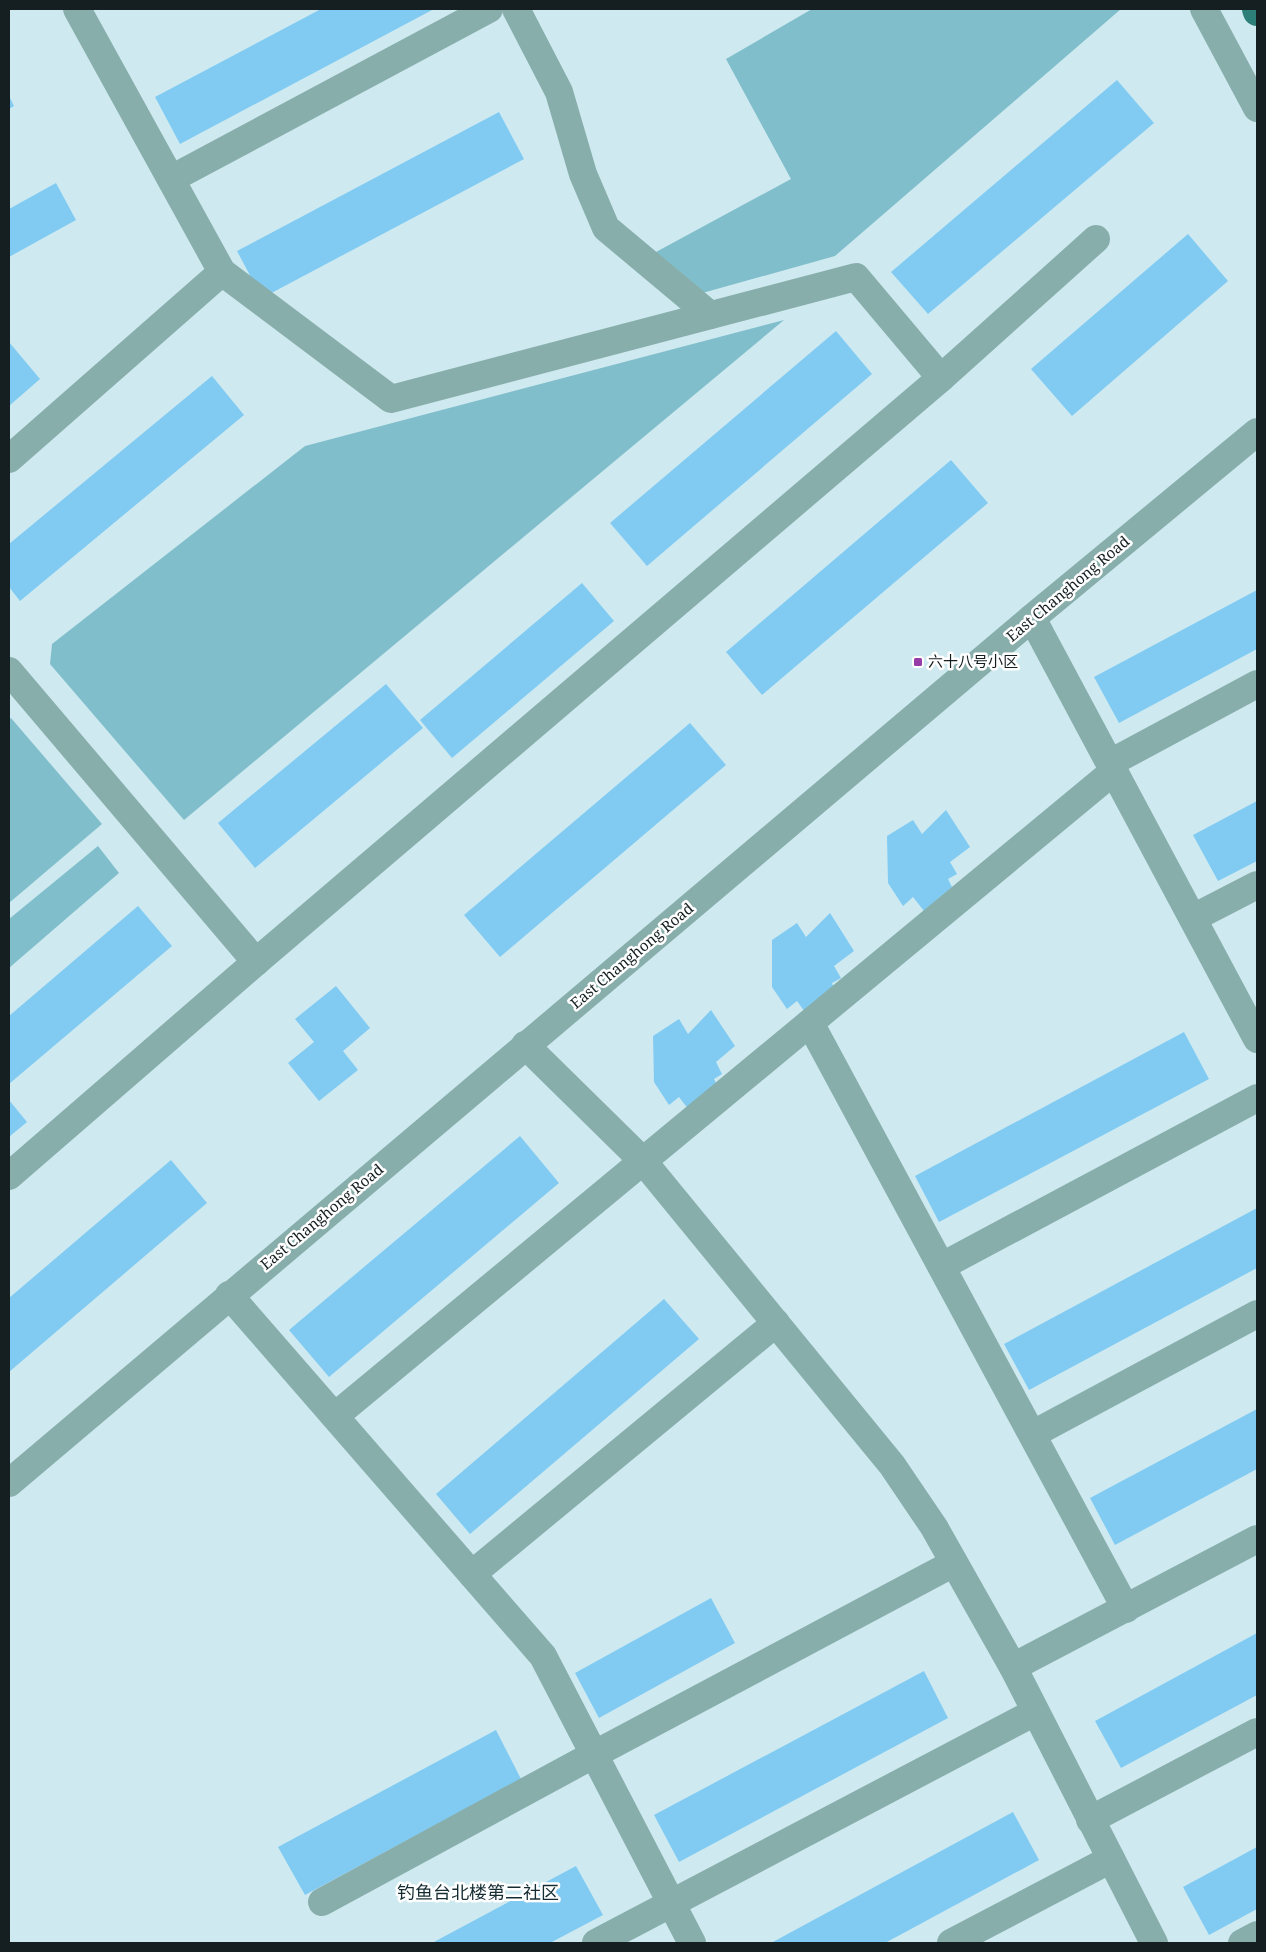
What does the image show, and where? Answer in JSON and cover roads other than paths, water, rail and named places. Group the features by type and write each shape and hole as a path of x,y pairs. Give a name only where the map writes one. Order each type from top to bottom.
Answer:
{"street":[{"path":"171,178 489,9"},
{"path":"516,9 559,92 583,174 606,228 710,315"},
{"path":"1204,9 1257,108"},
{"path":"88,12 171,178 222,272 391,399 856,277 941,378"},
{"path":"9,1176 256,962 941,378 1096,239"},
{"path":"9,459 222,272"},
{"name":"East Changhong Road","path":"9,1483 229,1295 1032,618 1257,432"},
{"path":"1032,618 1257,1039"},
{"path":"9,671 256,962"},
{"path":"335,1416 810,1022 1112,767 1257,684"},
{"path":"1192,918 1257,885"},
{"path":"810,1022 1126,1609"},
{"path":"525,1045 643,1161 892,1465 934,1527 1012,1667 1154,1943"},
{"path":"942,1266 1257,1098"},
{"path":"229,1295 543,1656 692,1943"},
{"path":"1033,1434 1257,1314"},
{"path":"472,1574 776,1323"},
{"path":"1012,1667 1257,1539"},
{"path":"322,1902 954,1563"},
{"path":"596,1943 1036,1712"},
{"path":"1090,1820 1257,1732"},
{"path":"950,1943 1111,1859"},
{"path":"1242,1943 1257,1935"}],"place":[{"name":"六十八号小区","path":"918,662"}],"district":[{"name":"钓鱼台北楼第二社区","path":"478,1893"}]}
